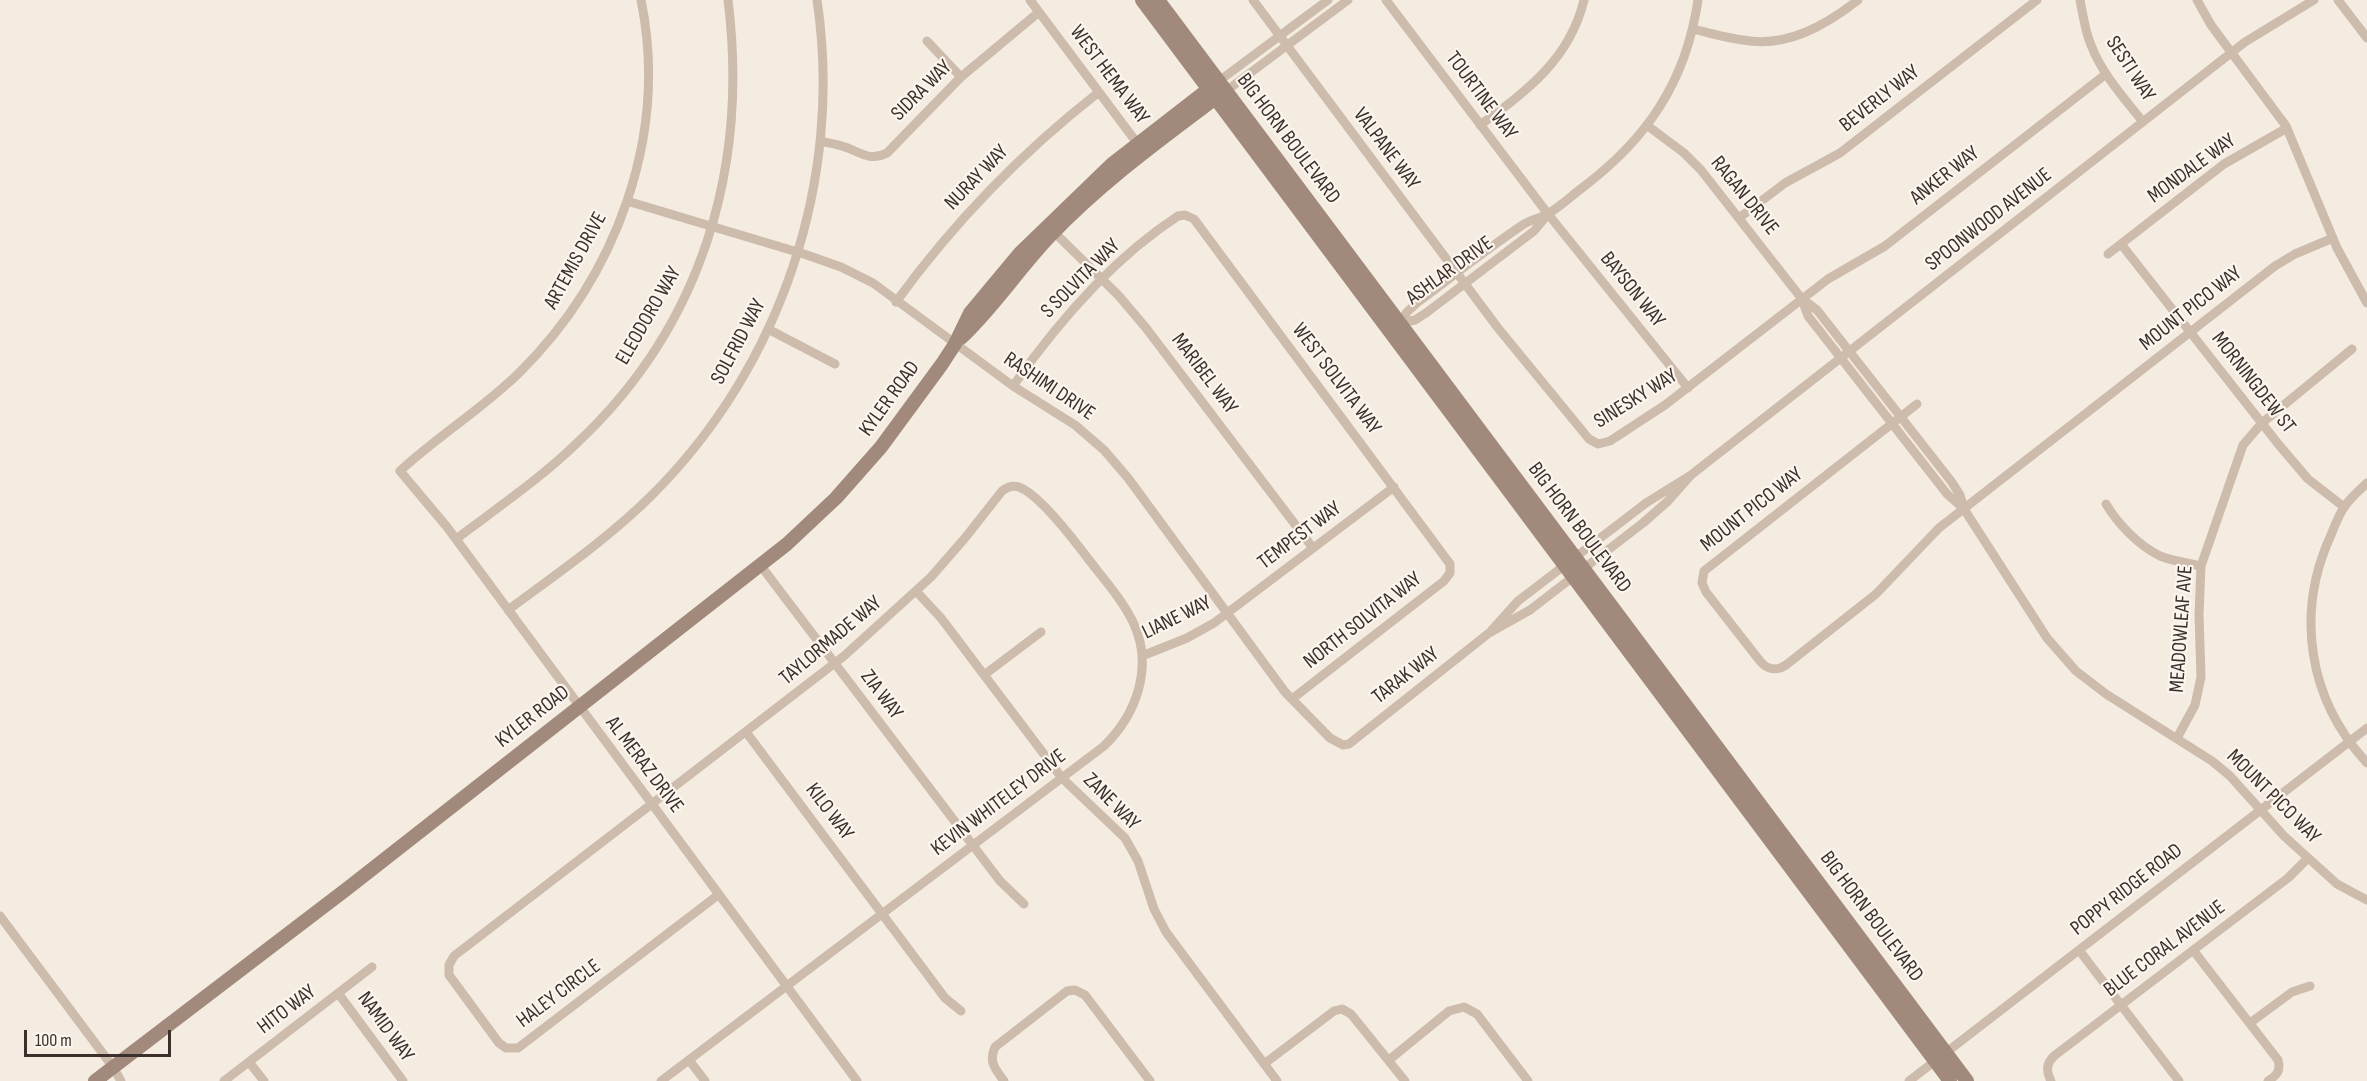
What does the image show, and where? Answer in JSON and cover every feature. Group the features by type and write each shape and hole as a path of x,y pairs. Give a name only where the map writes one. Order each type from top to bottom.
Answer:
{"main road":[{"name":"BIG HORN BOULEVARD","path":"1142,0 1217,90 1400,323 1574,567"},
{"name":"BIG HORN BOULEVARD","path":"1158,0 1217,90 1941,1057 1967,1081"},
{"name":"KYLER ROAD","path":"95,1081 348,888 761,566 812,522 866,465 922,392 955,344 970,314 1008,266 1070,202 1137,143 1217,90"},
{"name":"KYLER ROAD","path":"955,344 1054,232 1116,175 1217,90"},
{"name":"BIG HORN BOULEVARD","path":"1941,1057 1950,1081"}],"street":[{"name":"ARTEMIS DRIVE","path":"400,471 430,444 502,388 551,337 598,267 627,201 641,156 647,107 646,46 641,0"},
{"name":"ELEODORO WAY","path":"456,539 564,456 595,426 627,390 655,350 679,309 712,227 726,171 733,117 733,44 728,0"},
{"name":"SOLFRID WAY","path":"508,610 615,529 672,474 730,397 768,329 799,253 820,141 824,70 817,0"},
{"name":"WEST HEMA WAY","path":"1030,0 1137,143"},
{"name":"VALPANE WAY","path":"1252,0 1465,284"},
{"name":"KYLER ROAD","path":"1217,90 1280,36 1328,0"},
{"name":"KYLER ROAD","path":"1217,90 1287,46 1348,0"},
{"name":"TOURTINE WAY","path":"1386,0 1548,214"},
{"path":"1480,125 1532,86 1553,64 1573,33 1584,0"},
{"name":"ASHLAR DRIVE","path":"1400,323 1420,317 1465,284 1534,231 1548,214 1613,164 1648,126 1672,87 1693,29 1698,0"},
{"path":"1693,29 1744,41 1784,39 1818,27 1858,0"},
{"name":"BEVERLY WAY","path":"1739,218 1785,183 1840,153 2037,0"},
{"name":"SESTI WAY","path":"2080,0 2091,45 2106,74 2143,122"},
{"path":"2197,0 2211,25 2268,99 2287,128 2344,264 2366,299"},
{"name":"SPOONWOOD AVENUE","path":"1574,567 1646,503 1691,475 2232,52 2257,33 2314,0"},
{"path":"2338,0 2367,38"},
{"name":"SIDRA WAY","path":"820,141 844,147 867,157 883,155 961,77 1039,12"},
{"path":"927,41 961,77"},
{"name":"ANKER WAY","path":"1802,299 1838,272 1885,246 2106,74"},
{"name":"NURAY WAY","path":"897,302 936,250 992,186 1048,134 1099,92"},
{"name":"RAGAN DRIVE","path":"1648,126 1684,153 1701,170 1802,299 1814,306 1850,351"},
{"name":"MONDALE WAY","path":"2108,254 2224,164 2287,128"},
{"name":"RASHIMI DRIVE","path":"627,201 799,253 857,275 873,283 1013,386 1075,425 1104,450 1128,478 1292,699 1330,738 1343,745"},
{"name":"ASHLAR DRIVE","path":"1400,323 1412,307 1457,273 1524,224 1548,214"},
{"name":"BAYSON WAY","path":"1548,214 1688,388"},
{"name":"S SOLVITA WAY","path":"1013,386 1052,333 1102,279 1175,218 1188,215"},
{"name":"WEST SOLVITA WAY","path":"1188,215 1201,228 1446,557 1450,568"},
{"name":"MARIBEL WAY","path":"1054,232 1102,279 1146,328 1313,548"},
{"name":"MOUNT PICO WAY","path":"1917,404 1704,571 1703,588 1760,662 1771,669 1786,665 1876,594 1932,534 2281,261 2333,238"},
{"name":"MORNINGDEW ST","path":"2121,244 2308,479 2344,507"},
{"name":"SINESKY WAY","path":"1465,284 1589,439 1602,444 1610,441 1688,388 1802,299"},
{"name":"RAGAN DRIVE","path":"1802,299 1806,313 1841,358"},
{"path":"768,329 836,364"},
{"name":"MEADOWLEAF AVE","path":"2177,738 2195,705 2201,677 2199,615 2201,566 2243,445 2262,423 2352,349"},
{"name":"MOUNT PICO WAY","path":"1850,351 1956,488 1964,509 2047,638 2066,661 2096,687 2222,768 2260,811 2308,858 2337,884 2367,900"},
{"name":"MOUNT PICO WAY","path":"1841,358 1947,494 1964,509"},
{"name":"AL MERAZ DRIVE","path":"400,471 456,539 857,1081"},
{"name":"SPOONWOOD AVENUE","path":"1574,567 1656,512 1691,475"},
{"path":"2367,483 2344,507 2320,558 2310,609 2315,669 2327,704 2348,743 2367,763"},
{"name":"TAYLORMADE WAY","path":"651,805 835,663 916,591 965,538 1002,491 1014,486"},
{"name":"KEVIN WHITELEY DRIVE","path":"661,1081 1104,746 1125,721 1139,690 1142,656 1132,621 1076,543 1034,499 1022,489 1014,486"},
{"name":"TEMPEST WAY","path":"1227,614 1394,487"},
{"path":"2106,504 2130,534 2160,556 2201,566"},
{"name":"ZIA WAY","path":"761,566 1000,881 1024,904"},
{"name":"TARAK WAY","path":"1489,633 1518,601 1574,567"},
{"name":"TARAK WAY","path":"1343,745 1349,744 1489,633 1530,610 1574,567"},
{"name":"NORTH SOLVITA WAY","path":"1292,699 1444,581 1450,568"},
{"name":"ZANE WAY","path":"916,591 941,618 1062,778 1125,838 1138,861 1154,909 1166,932 1277,1081"},
{"name":"LIANE WAY","path":"1142,656 1187,638 1227,614"},
{"path":"984,675 1041,632"},
{"name":"POPPY RIDGE ROAD","path":"1909,1081 2367,728"},
{"name":"KILO WAY","path":"746,732 945,998 961,1011"},
{"name":"HALEY CIRCLE","path":"651,805 454,956 449,965 449,975 499,1043 506,1048 518,1048 718,895"},
{"name":"BLUE CORAL AVENUE","path":"2051,1081 2047,1070 2048,1062 2054,1056 2288,878 2308,858"},
{"path":"0,916 113,1066 121,1081"},
{"path":"2079,950 2179,1081"},
{"path":"2193,950 2278,1060 2280,1067 2277,1074 2268,1081"},
{"name":"HITO WAY","path":"224,1081 372,968"},
{"path":"2250,1023 2292,992 2310,986"},
{"path":"1004,1081 992,1063 994,1047 1067,992 1075,990 1085,995 1150,1081"},
{"name":"NAMID WAY","path":"338,993 403,1081"},
{"path":"1389,1060 1449,1011 1464,1007 1477,1014 1528,1081"},
{"path":"1264,1064 1334,1011 1342,1009 1351,1014 1405,1081"},
{"path":"689,1060 705,1081"},
{"path":"249,1062 264,1081"}]}
